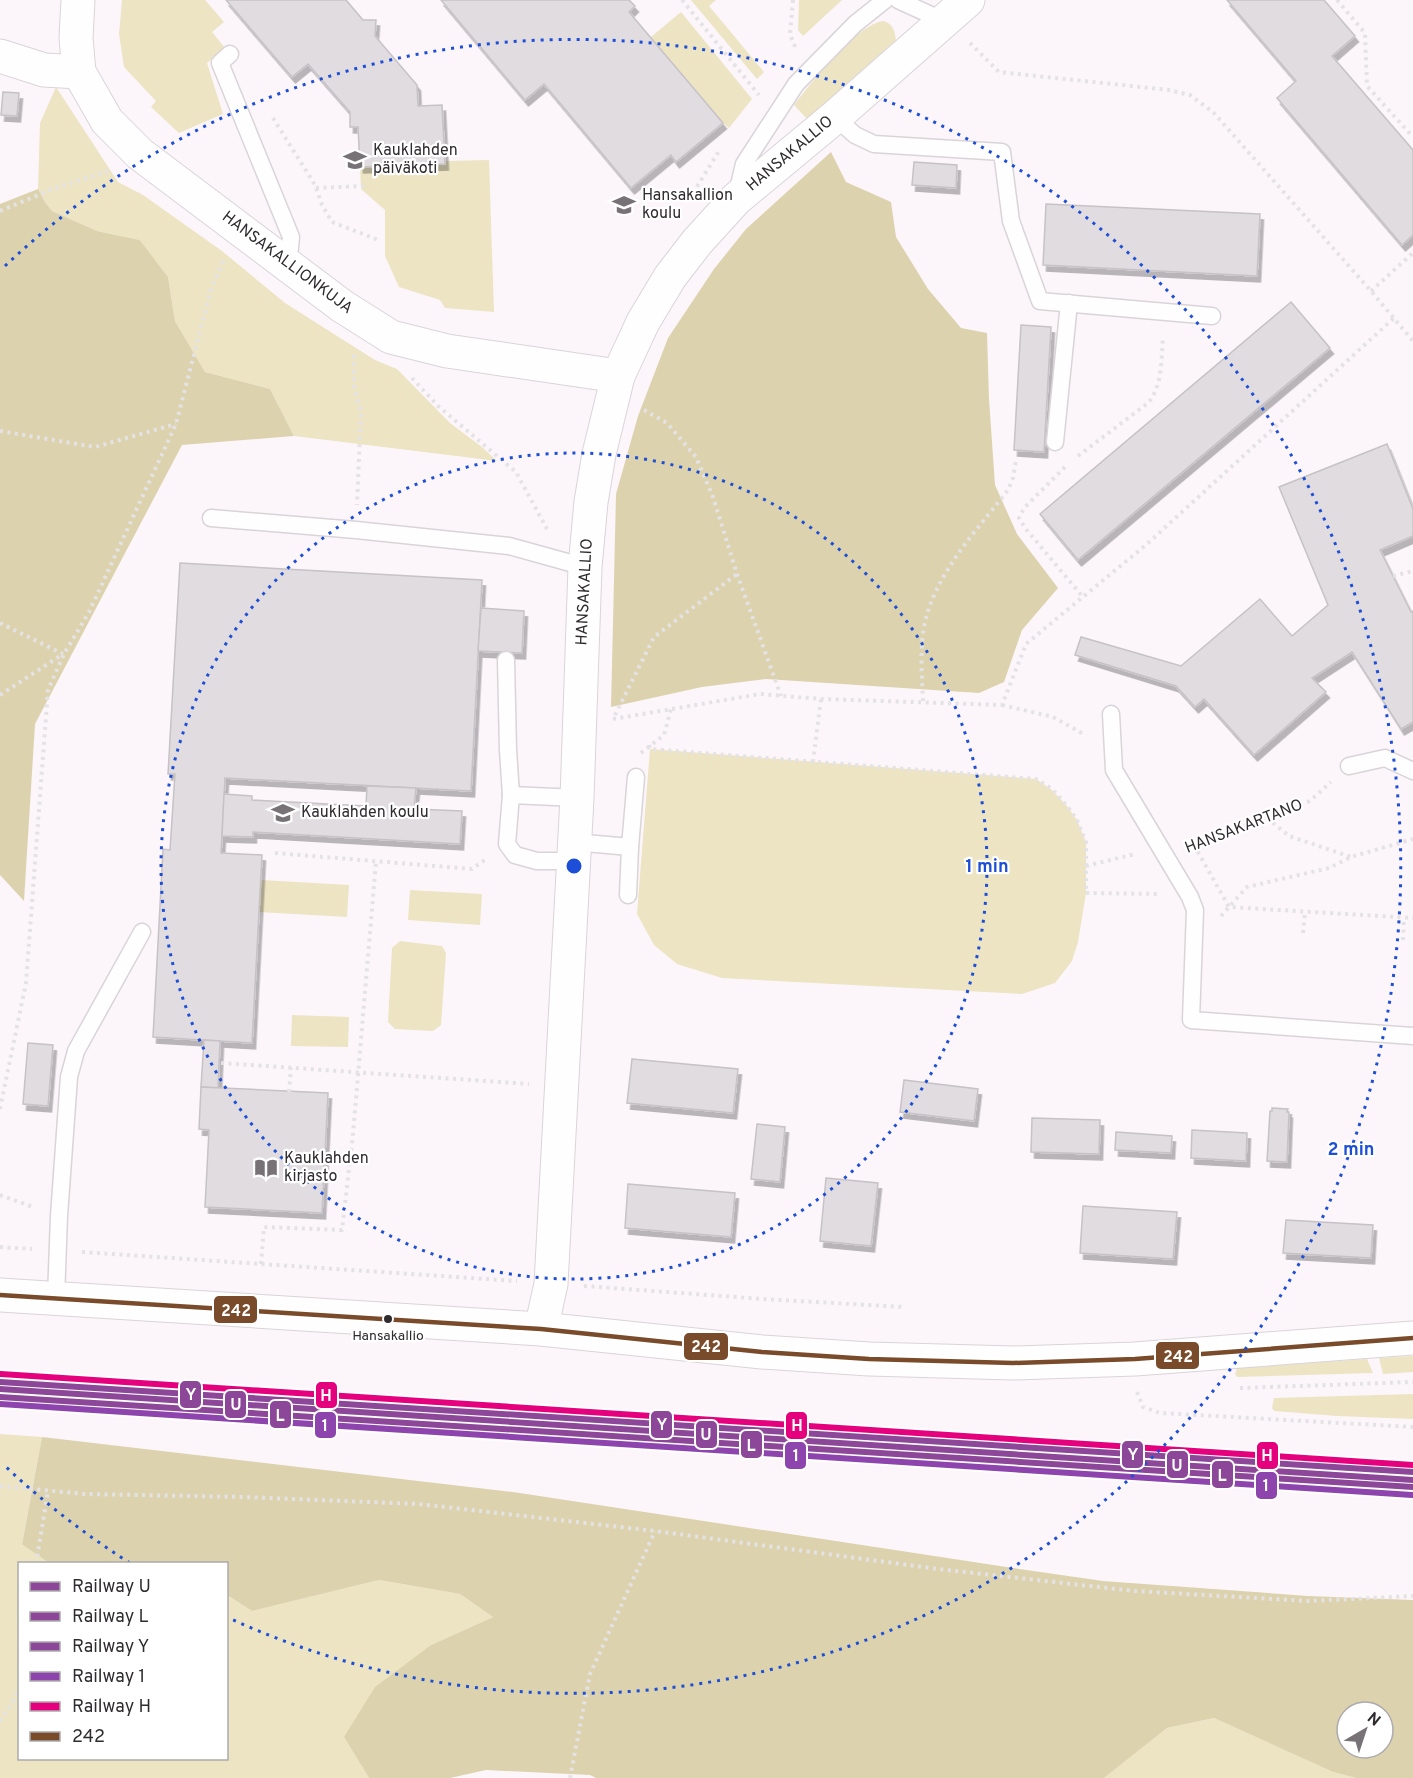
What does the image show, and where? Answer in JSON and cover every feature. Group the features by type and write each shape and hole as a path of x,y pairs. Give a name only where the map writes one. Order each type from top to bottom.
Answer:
{"street":[{"name":"HANSAKALLIONKUJA","path":"78,0 76,38 79,72 107,121 140,154 236,237 282,260 342,306 391,337 447,351 618,376"},
{"name":"HANSAKALLIO","path":"541,1329 551,1284 577,798 585,567 591,502 599,454 618,376 643,322 670,277 736,198 835,117 956,10"},
{"path":"0,56 44,70 79,72"},
{"path":"0,1295 541,1329 762,1352 869,1359 1013,1363 1101,1360 1413,1338"}],"lane":[{"path":"736,198 744,164 796,84 855,24 885,0"},
{"path":"898,0 956,10"},
{"path":"230,54 220,63 291,237 290,248 282,260"},
{"path":"835,117 855,135 874,144 1002,152 1011,221 1040,301 1212,316"},
{"path":"1055,442 1069,303"},
{"path":"211,518 509,546 585,567"},
{"path":"506,660 511,795 507,844 515,855 537,861 574,851 630,847"},
{"path":"1111,714 1114,770 1195,910 1191,1020 1413,1036"},
{"path":"1349,766 1385,758 1413,771"},
{"path":"628,896 636,777"},
{"path":"511,795 577,798"},
{"path":"56,1298 59,1216 69,1077 76,1051 142,932"}],"path":[{"path":"682,0 759,96 781,106"},
{"path":"793,0 790,34 796,49"},
{"path":"1337,0 1365,33 1367,86 1413,137"},
{"path":"970,42 999,72 1169,90 1190,95 1213,112 1413,340"},
{"path":"272,116 316,188 322,206 332,222 381,241"},
{"path":"0,211 50,189 111,170 140,154"},
{"path":"316,188 363,186"},
{"path":"0,1109 26,983 48,690 64,654 89,612 176,424 211,289 236,237"},
{"path":"1371,291 1413,253"},
{"path":"1083,597 1019,518 1024,508 1072,461 1148,403 1155,394 1166,312"},
{"path":"1002,705 1026,644 1146,544 1394,318"},
{"path":"391,337 406,370 438,406 516,472 549,533"},
{"path":"353,345 354,386 361,412 356,530"},
{"path":"642,409 667,423 696,457 713,497 737,574 782,696"},
{"path":"0,431 94,447 176,424"},
{"path":"923,701 921,647 926,618 938,588 956,558 1008,490 1016,460"},
{"path":"1393,576 1413,571"},
{"path":"613,719 654,638 737,574"},
{"path":"0,623 64,654"},
{"path":"0,695 64,654"},
{"path":"606,721 760,694 821,699 1002,705 1053,717 1113,751"},
{"path":"813,762 821,699"},
{"path":"636,777 637,761 641,752 664,735 671,709"},
{"path":"649,745 650,749 1036,779 1052,789 1077,820 1086,842 1086,893 1160,894 1168,892 1181,883"},
{"name":"HANSAKARTANO","path":"1086,866 1194,845 1266,818 1310,801 1349,766"},
{"path":"1266,818 1289,836 1351,857"},
{"path":"1217,921 1247,887 1329,868 1351,857 1413,839"},
{"path":"275,853 472,869 507,844"},
{"path":"1194,845 1229,907"},
{"path":"261,1264 264,1227 342,1230 351,1155 376,861"},
{"path":"1229,907 1413,918"},
{"path":"1303,933 1305,912"},
{"path":"1403,940 1404,918"},
{"path":"221,1063 533,1084"},
{"path":"289,1092 291,1068"},
{"path":"0,1195 59,1216"},
{"path":"0,1247 904,1307"},
{"path":"1229,1389 1413,1382"},
{"path":"1148,1392 1137,1392 1143,1407 1160,1413 1413,1427"},
{"path":"0,1486 85,1494 419,1504 655,1531 938,1569 1135,1591 1308,1601 1413,1596"},
{"path":"36,1562 48,1491"},
{"path":"570,1778 590,1674 655,1531"},
{"path":"0,1721 18,1693"}],"shaded area":[{"path":"122,0 205,0 224,22 212,32 225,48 207,63 223,114 179,133 151,107 156,101 124,67 119,34"},
{"path":"691,0 716,0 709,6 764,72 757,79"},
{"path":"799,0 842,0 803,36 798,30"},
{"path":"681,12 752,99 729,128 651,37"},
{"path":"883,21 891,26 896,40 807,119 794,105 848,43 872,25"},
{"path":"56,87 118,182 143,195 222,251 285,303 375,360 397,369 450,423 497,461 294,436 270,389 205,372 175,321 168,277 140,240 97,231 52,211 38,189 40,123"},
{"path":"831,152 846,182 891,202 896,237 928,289 961,328 987,333 995,485 1017,534 1058,588 1022,630 1004,682 979,693 766,679 702,687 611,707 616,494 638,416 668,338 714,269 746,229"},
{"path":"489,160 494,312 445,308 440,300 399,287 385,256 385,210 361,189 360,167 445,165 445,161"},
{"path":"38,189 52,211 97,231 140,240 168,277 175,321 205,372 270,389 294,436 182,445 35,724 24,901 0,875 0,204"},
{"path":"650,749 1036,779 1052,790 1068,807 1077,820 1086,842 1086,893 1078,942 1072,961 1055,983 1022,994 722,978 677,964 654,945 637,914"},
{"path":"261,880 349,885 347,917 259,912"},
{"path":"410,890 482,894 480,925 408,920"},
{"path":"400,941 442,946 446,953 441,1025 433,1031 395,1029 388,1022 392,948"},
{"path":"292,1015 349,1017 348,1047 291,1046"},
{"path":"1413,1356 1413,1372 1383,1374 1379,1358"},
{"path":"1367,1359 1373,1373 1237,1377 1235,1374 1237,1368"},
{"path":"1413,1394 1413,1419 1337,1416 1274,1411 1272,1408 1274,1398"},
{"path":"0,1434 42,1437 22,1543 48,1562 18,1562 18,1760 228,1760 228,1596 252,1611 379,1580 460,1594 493,1617 431,1645 344,1737 369,1778 0,1778"},
{"path":"42,1437 513,1492 1103,1581 1308,1596 1413,1600 1413,1778 1356,1778 1333,1772 1214,1718 1167,1728 1104,1778 596,1778 590,1775 486,1770 450,1778 369,1778 344,1737 375,1687 431,1645 493,1617 460,1594 379,1580 252,1611 228,1596 228,1562 48,1562 22,1544"},
{"path":"1214,1718 1333,1772 1356,1778 1104,1778 1167,1728"}],"building":[{"path":"226,0 346,0 363,20 376,20 375,36 417,85 418,106 442,105 445,164 360,167 358,127 350,127 350,112 308,64 292,77"},
{"path":"441,0 629,0 635,6 629,12 723,123 676,162 671,155 631,188 544,84 525,100"},
{"path":"1227,0 1324,0 1355,36 1332,56 1413,150 1413,235 1402,245 1277,98 1296,81"},
{"path":"3,92 19,93 17,116 1,115"},
{"path":"914,162 957,165 956,188 912,185"},
{"path":"1046,204 1260,214 1257,276 1043,265"},
{"path":"1291,302 1330,348 1078,560 1040,514"},
{"path":"1021,325 1051,327 1044,452 1014,450"},
{"path":"1387,444 1413,509 1413,536 1380,550 1411,612 1413,611 1413,722 1401,729 1352,652 1312,678 1326,692 1254,755 1204,699 1195,707 1176,686 1075,655 1081,637 1181,666 1260,599 1292,636 1328,605 1279,487"},
{"path":"180,563 482,580 471,791 225,778 221,853 262,855 252,1043 153,1037 163,849 170,850 175,774 168,774"},
{"path":"481,608 524,611 522,653 478,651"},
{"path":"367,786 416,788 414,809 462,811 460,844 253,832 253,837 222,836 224,794 252,796 252,800 366,806"},
{"path":"204,1040 220,1041 218,1088 201,1087"},
{"path":"28,1043 53,1045 48,1106 23,1104"},
{"path":"632,1059 738,1069 733,1113 627,1103"},
{"path":"904,1080 978,1089 974,1121 900,1112"},
{"name":"Kauklahden kirjasto","path":"201,1087 328,1093 322,1213 205,1207 209,1130 199,1129"},
{"path":"1272,1108 1288,1109 1287,1112 1289,1112 1287,1162 1267,1161"},
{"path":"1032,1118 1100,1120 1099,1154 1031,1152"},
{"path":"757,1124 785,1127 780,1182 751,1179"},
{"path":"1192,1130 1247,1133 1246,1161 1191,1158"},
{"path":"1116,1132 1172,1136 1171,1153 1115,1150"},
{"path":"826,1178 878,1183 871,1246 820,1241"},
{"path":"628,1184 735,1193 731,1237 625,1228"},
{"path":"1083,1206 1177,1212 1173,1259 1080,1253"},
{"path":"1286,1220 1373,1225 1371,1258 1283,1253"}],"rail line":[{"name":"H","path":"1,1374 1413,1465"},
{"name":"Y","path":"0,1382 1413,1472"},
{"name":"U","path":"0,1389 1413,1480"},
{"name":"L","path":"0,1397 1413,1487"},
{"name":"1","path":"0,1404 1412,1495"}],"transit line":[{"name":"242","path":"0,1295 541,1329 762,1352 869,1359 1013,1363 1135,1359 1413,1338"}],"place":[{"name":"Kauklahden päiväkoti","path":"355,160"},
{"name":"Hansakallion koulu","path":"624,205"},
{"name":"Kauklahden koulu","path":"283,813"},
{"name":"Kauklahden kirjasto","path":"266,1168"},
{"name":"Hansakallio","path":"388,1319"}]}
